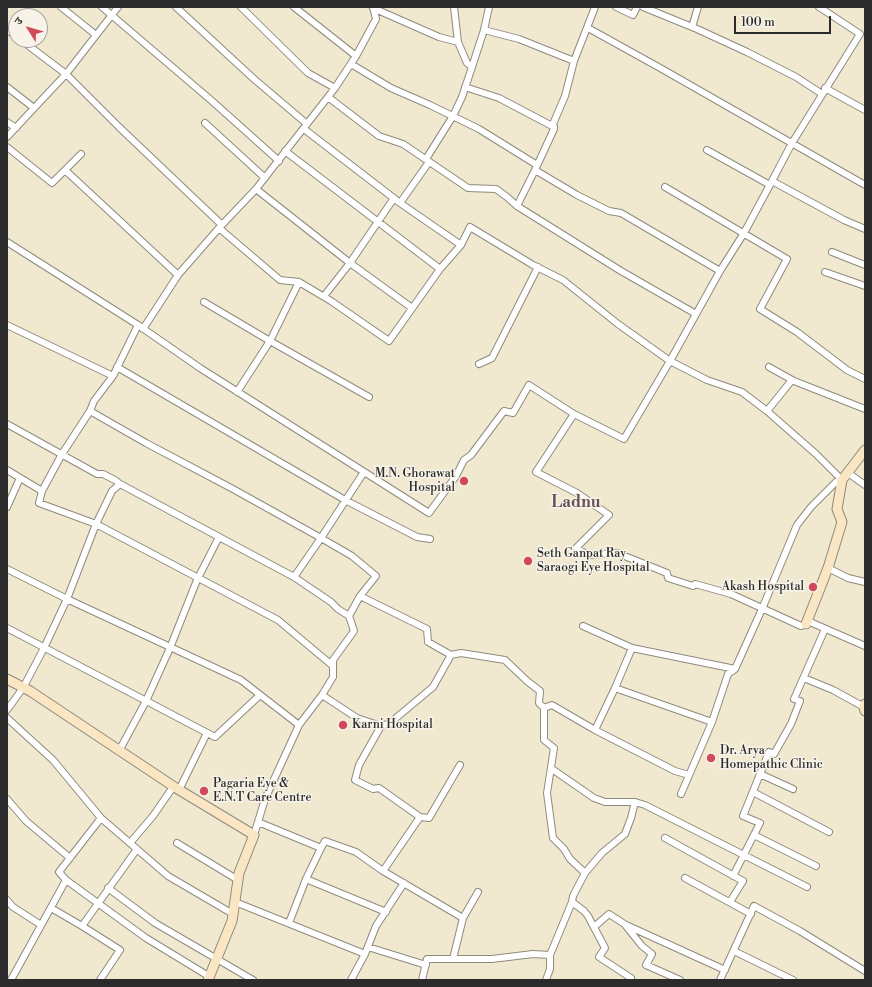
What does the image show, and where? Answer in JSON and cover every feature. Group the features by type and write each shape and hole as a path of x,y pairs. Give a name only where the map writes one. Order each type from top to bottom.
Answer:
{"street":[{"path":"60,7 96,35"},
{"path":"102,7 212,101 279,161"},
{"path":"7,137 66,74 118,7"},
{"path":"176,7 305,127 400,203 461,245"},
{"path":"241,7 308,73 335,88"},
{"path":"294,7 356,56"},
{"path":"143,329 178,275 220,226 256,189 335,88 356,56 376,19 373,7"},
{"path":"373,7 439,37 458,42"},
{"path":"454,7 458,42 467,63 472,67"},
{"path":"400,203 428,160 453,116 472,67 484,30 489,7"},
{"path":"517,206 554,129 553,124 565,96 574,61 595,7"},
{"path":"616,7 634,15 637,7"},
{"path":"643,7 747,52 865,110"},
{"path":"692,27 698,7"},
{"path":"7,242 138,325 237,392 429,513 456,476 464,460 471,455 504,411 513,413 529,385 574,414 624,439 670,361 720,270 744,233 792,143 824,91 863,36 819,7"},
{"path":"588,28 865,185"},
{"path":"484,30 519,39 574,61"},
{"path":"32,48 66,74 119,128 220,226 280,280 299,282 324,296 390,341 440,269 461,245 470,227 563,280 618,324 670,361 706,380 742,392 767,411 844,477 865,484"},
{"path":"351,64 391,88 479,129 577,195 609,211 621,213 720,270"},
{"path":"7,87 34,108"},
{"path":"465,87 499,98 554,127"},
{"path":"328,97 379,136 403,144 468,188 496,189 517,206 621,271 696,314"},
{"path":"7,122 16,128"},
{"path":"205,123 265,178"},
{"path":"7,147 52,183 80,154"},
{"path":"707,150 844,220 865,229"},
{"path":"285,151 440,269"},
{"path":"65,170 178,275"},
{"path":"666,187 787,260 760,309 797,332 848,370 865,379"},
{"path":"256,189 350,263 412,308"},
{"path":"324,296 350,263 394,198"},
{"path":"832,252 865,265"},
{"path":"479,364 492,358 538,267"},
{"path":"825,272 865,286"},
{"path":"237,392 270,341 299,282"},
{"path":"204,302 369,397"},
{"path":"7,325 113,376"},
{"path":"138,325 113,376 94,401 90,410 62,454 42,491 39,502 96,524 278,620 333,666"},
{"path":"769,366 792,380 865,409"},
{"path":"118,367 345,500 417,538 430,539"},
{"path":"767,411 792,380"},
{"path":"90,410 146,443 233,488 352,556 376,576 360,596 349,616"},
{"path":"574,414 536,472 577,493 609,515 576,548 588,555 618,553 667,573 668,578 693,586 695,584 731,594 801,626 810,622 865,646"},
{"path":"7,424 97,474 103,474 115,480 294,577 349,616 354,632 333,660 333,676 322,695 299,725 265,799 254,835 239,873 232,921 209,978 146,938 66,880 59,872 101,818"},
{"path":"806,624 828,568 842,522 837,509 844,477 865,450"},
{"path":"7,470 42,491"},
{"path":"294,577 364,472"},
{"path":"681,794 712,722 728,674 735,669 797,525 811,507 838,480 844,477"},
{"path":"7,507 20,478"},
{"path":"7,710 23,688 44,648 67,599 96,524 112,491 120,484"},
{"path":"119,751 146,701 170,648 198,578 219,537"},
{"path":"828,568 848,578 865,582"},
{"path":"7,569 170,648 241,680 299,725"},
{"path":"360,596 427,629 428,642 451,655 461,653 505,660 540,691 539,704 544,708"},
{"path":"583,626 632,648 735,669"},
{"path":"7,628 215,737 260,695"},
{"path":"733,876 760,823 743,816 769,752 774,754 791,724 800,701 794,699 825,629"},
{"path":"595,730 632,648"},
{"path":"322,695 357,718 381,726 390,723 433,687 451,655"},
{"path":"804,678 833,690 865,707"},
{"path":"7,679 176,789 254,835"},
{"path":"615,688 712,722"},
{"path":"544,708 552,705 595,730 675,771 689,775"},
{"path":"544,708 544,740 554,748 552,769 547,793 553,838 564,849 570,860 585,873"},
{"path":"7,718 52,760 101,818 168,876 233,914"},
{"path":"381,726 358,765 355,780 373,789 379,788 420,817 429,818 460,766"},
{"path":"130,843 176,789 207,733"},
{"path":"552,769 594,798 605,802 635,802 645,805 807,887"},
{"path":"760,774 793,789"},
{"path":"753,792 829,832"},
{"path":"7,799 26,821 70,858"},
{"path":"546,980 550,969 550,955 572,902 573,896 585,873 602,853 625,834 632,818 635,802"},
{"path":"383,871 420,817"},
{"path":"258,822 321,848"},
{"path":"754,834 816,866"},
{"path":"665,838 743,881 730,902"},
{"path":"289,923 306,880 324,841 356,852 383,871 463,918"},
{"path":"177,843 238,880"},
{"path":"82,926 137,849"},
{"path":"685,878 751,914"},
{"path":"11,979 66,880"},
{"path":"306,880 386,912"},
{"path":"359,980 352,978 366,954 376,926 404,883"},
{"path":"108,888 155,923 253,980"},
{"path":"454,959 463,918 478,892"},
{"path":"7,900 13,907 41,925"},
{"path":"235,902 366,954"},
{"path":"572,902 584,911 605,948 599,956 631,978"},
{"path":"720,980 754,906 800,931 865,971"},
{"path":"51,908 120,950 100,980"},
{"path":"594,927 609,914 626,925 725,970"},
{"path":"626,925 642,946 652,954 646,965 680,980"},
{"path":"368,947 426,965"},
{"path":"734,951 793,980"},
{"path":"422,980 427,959 492,959 533,954 550,955"},
{"path":"7,972 11,979"}],"place":[{"name":"M.N. Ghorawat Hospital","path":"464,481"},
{"name":"Seth Ganpat Ray Saraogi Eye Hospital","path":"528,561"},
{"name":"Akash Hospital","path":"813,587"},
{"name":"Karni Hospital","path":"343,725"},
{"name":"Dr. Arya Homepathic Clinic","path":"711,758"},
{"name":"Pagaria Eye & E.N.T Care Centre","path":"204,791"}],"district":[{"name":"Ladnu","path":"576,503"}]}
